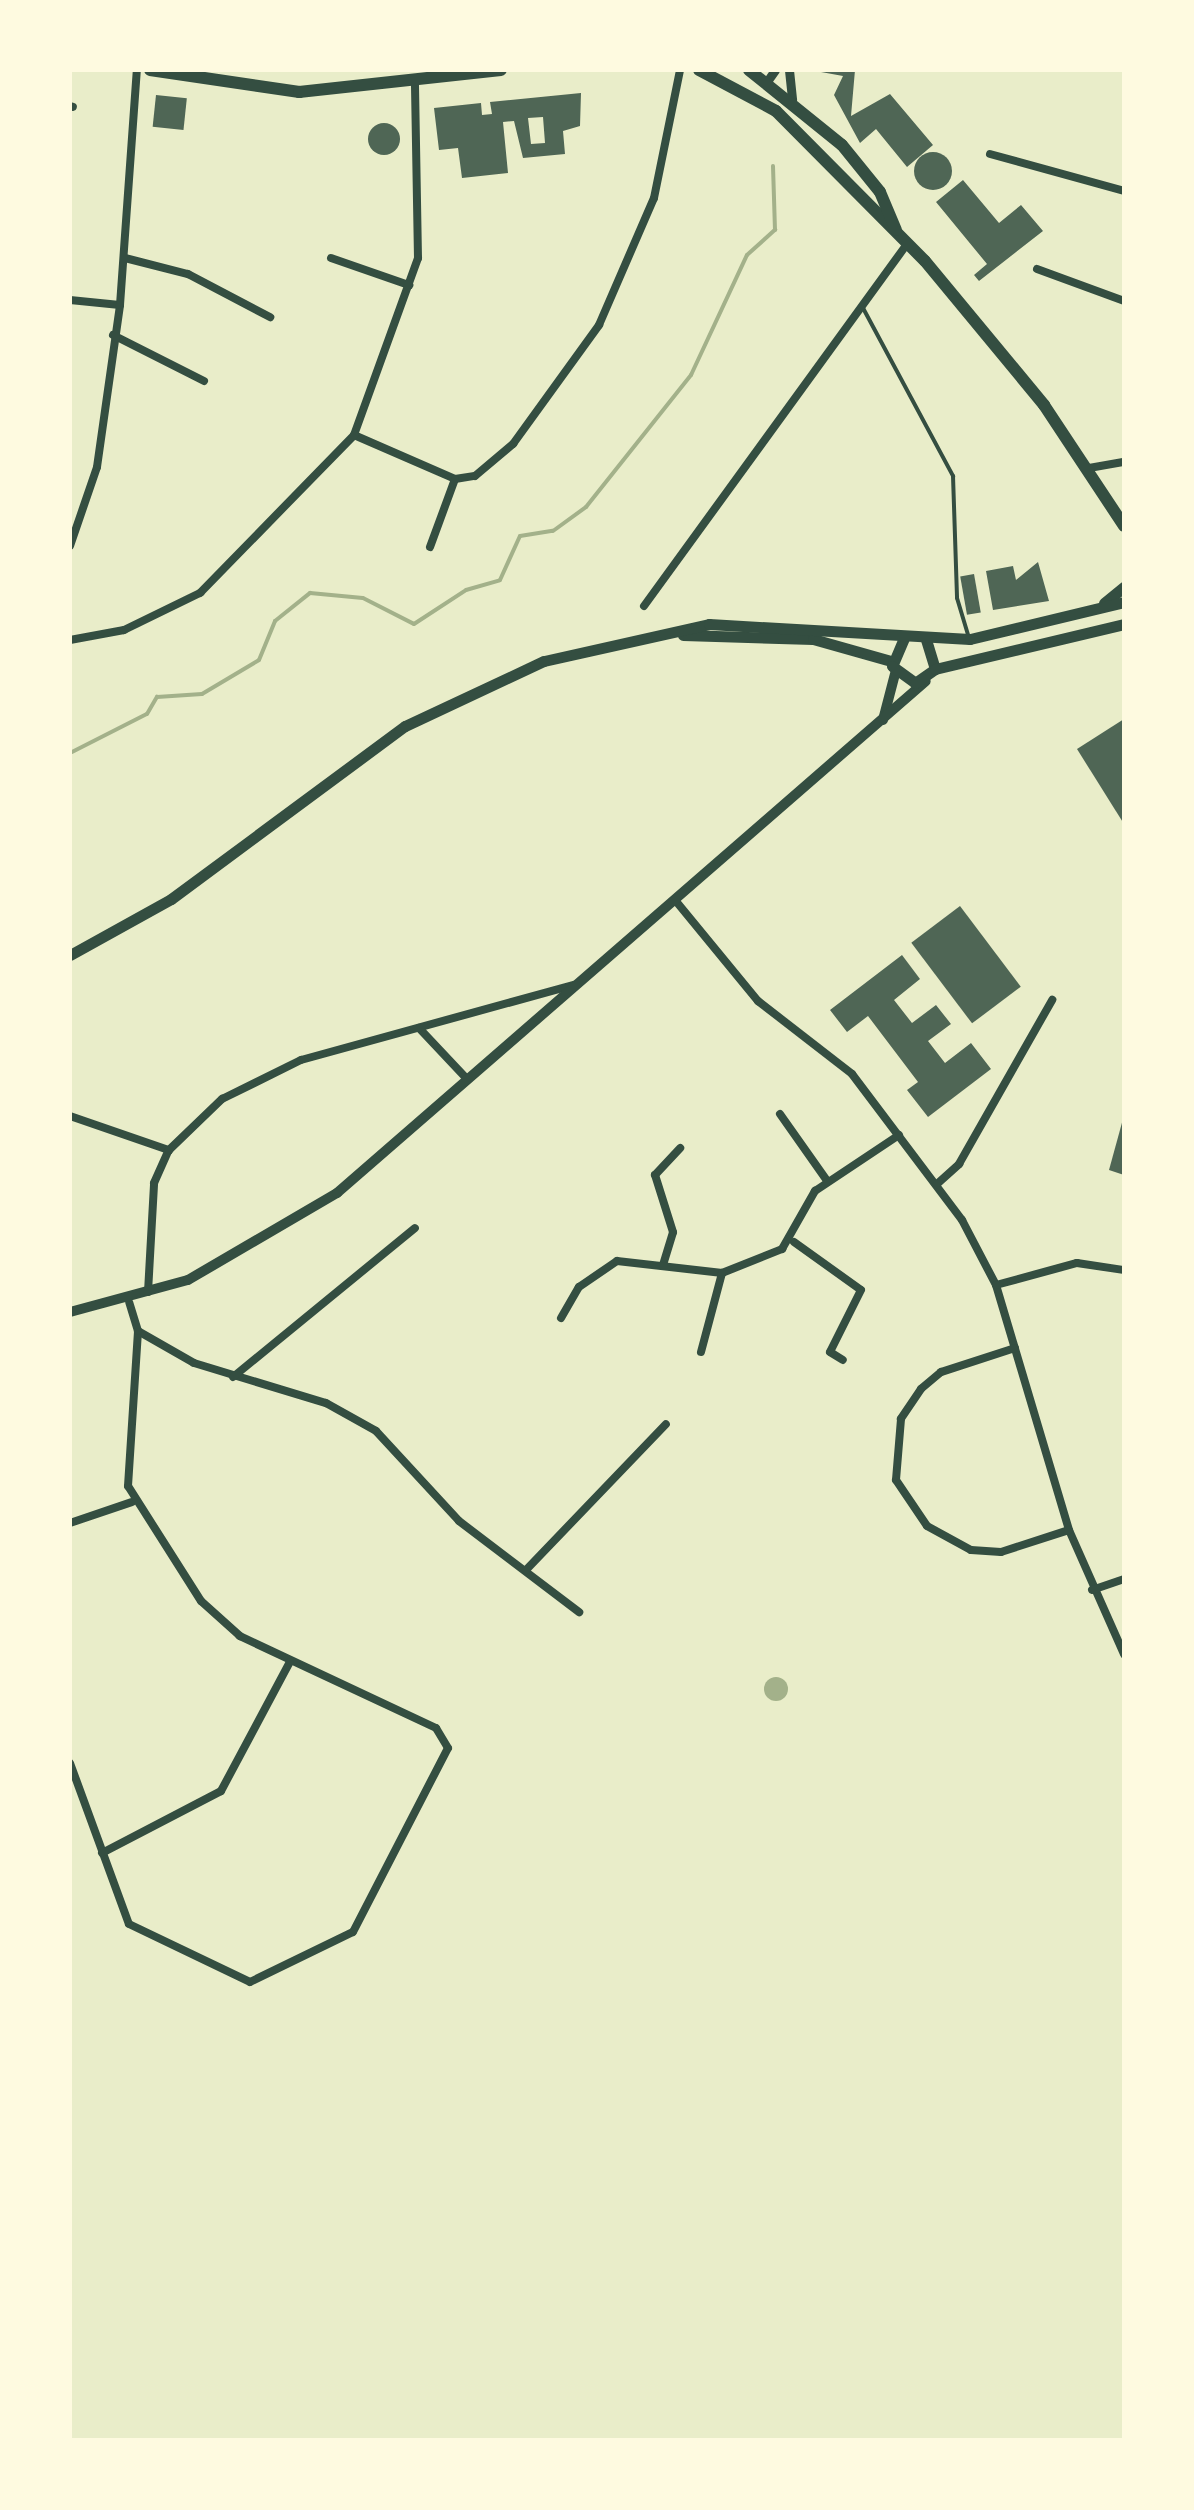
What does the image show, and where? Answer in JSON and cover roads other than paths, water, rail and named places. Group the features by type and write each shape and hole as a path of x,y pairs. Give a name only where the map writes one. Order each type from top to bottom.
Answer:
{"highway":[{"path":"148,70 300,92 501,70"},
{"path":"699,70 764,102 896,230 1090,468 1124,526"},
{"path":"749,70 772,75 792,100 842,145 880,192 896,230"},
{"path":"764,102 772,75"},
{"path":"828,168 840,165 842,145"}],"main road":[{"path":"1104,604 1124,588"},
{"path":"70,955 171,899 404,726 544,661 674,634 758,622 904,638 970,639 1124,602"},
{"path":"70,1312 129,1302 228,1260 326,1200 883,721 935,669 1124,624"},
{"path":"674,634 813,639 926,681"},
{"path":"883,721 893,667 904,638"},
{"path":"926,639 935,669"}],"street":[{"path":"70,546 96,468 112,335 120,305 140,93 137,70"},
{"path":"140,93 148,70"},
{"path":"354,435 456,479 474,476 513,444 600,325 654,198 680,70"},
{"path":"789,70 792,100"},
{"path":"70,640 124,630 200,593 354,435 409,285 420,228 415,80"},
{"path":"990,154 1124,191"},
{"path":"644,606 908,243"},
{"path":"125,258 188,274 270,317"},
{"path":"331,258 409,285"},
{"path":"1037,269 1124,302"},
{"path":"70,300 120,305"},
{"path":"112,335 204,381"},
{"path":"1090,468 1124,462"},
{"path":"430,547 456,479"},
{"path":"675,900 758,1001 829,1050 937,1184 996,1285 1069,1530 1092,1590 1124,1654"},
{"path":"148,1295 154,1183 169,1150 222,1099 261,1078 419,1028 578,984"},
{"path":"937,1184 959,1164 1052,1000"},
{"path":"419,1028 468,1080"},
{"path":"780,1114 828,1182"},
{"path":"70,1116 169,1150"},
{"path":"561,1318 593,1273 617,1261 722,1274 794,1242 808,1204 828,1182 899,1135"},
{"path":"663,1265 673,1232 654,1175 680,1148"},
{"path":"232,1377 415,1228"},
{"path":"794,1242 861,1290 830,1352 844,1360"},
{"path":"996,1285 1077,1263 1124,1270"},
{"path":"701,1352 722,1274"},
{"path":"70,1763 129,1924 240,1982 353,1932 448,1748 436,1728 240,1636 201,1601 132,1502 124,1470 138,1331 129,1302"},
{"path":"138,1331 232,1377 326,1403 376,1430 459,1521 579,1612"},
{"path":"1015,1348 941,1372 921,1389 902,1419 896,1480 927,1526 972,1550 1001,1552 1069,1530"},
{"path":"526,1570 666,1424"},
{"path":"70,1523 132,1502"},
{"path":"1092,1590 1124,1579"},
{"path":"102,1853 221,1791 290,1662"}],"lane":[{"path":"861,304 953,476 957,598 970,639"}],"waterway":[{"path":"70,753 147,714 157,697 202,694 259,660 275,621 310,593 363,598 414,624 466,590 500,580 520,536 553,531 586,507 691,375 747,255 775,230 773,166"}]}
